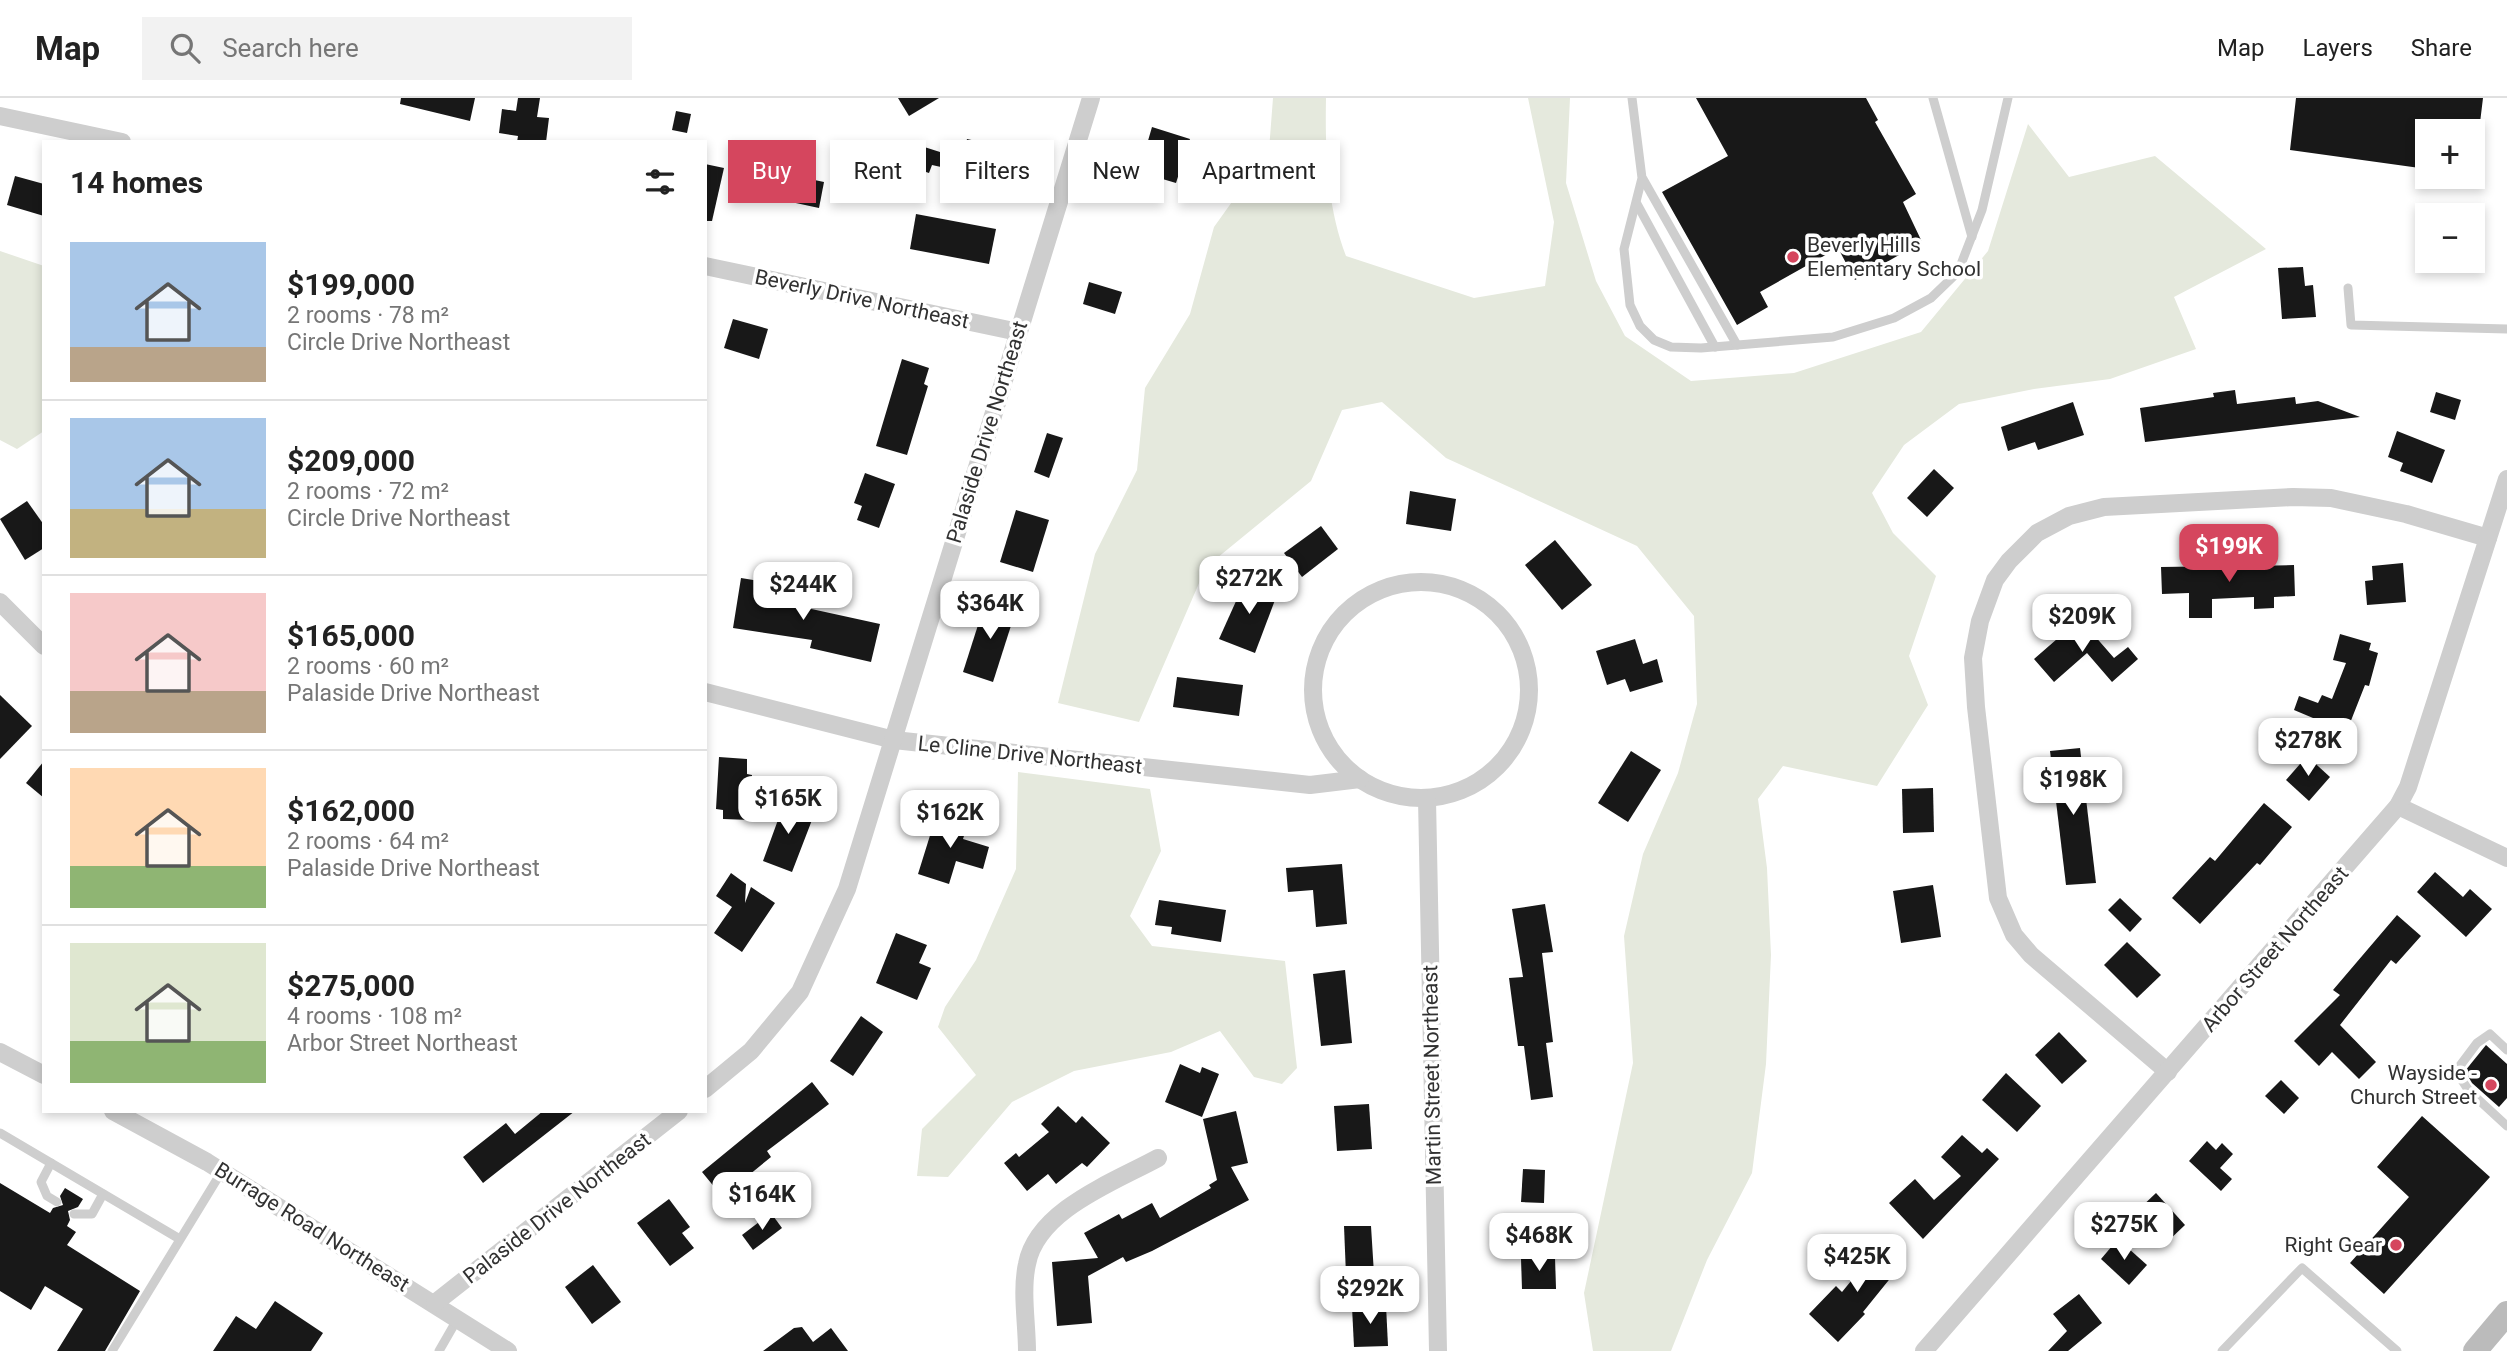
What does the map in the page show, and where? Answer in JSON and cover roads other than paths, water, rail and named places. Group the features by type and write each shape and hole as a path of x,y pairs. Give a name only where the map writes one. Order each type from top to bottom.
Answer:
{"main road":[{"path":"2475,1351 2507,1313"}],"street":[{"path":"3,98 0,114 113,140"},
{"name":"Palaside Drive Northeast","path":"707,1087 751,1051 783,1017 811,972 847,889 1091,98"},
{"name":"Beverly Drive Northeast","path":"707,266 1018,332"},
{"name":"Arbor Street Northeast","path":"1924,1351 2398,806 2408,787 2507,479"},
{"path":"2168,1072 2031,955 2004,917 1998,898 1973,658 1980,621 1995,580 2016,552 2037,533 2069,516 2104,507 2210,498 2331,498 2406,513 2487,538"},
{"path":"1426,582 1451,586 1485,604 1511,630 1528,670 1529,705 1524,725 1503,762 1469,788 1427,799 1380,791 1340,762 1326,742 1317,718 1313,693 1315,667 1324,643 1346,613 1377,591 1401,584 1426,582"},
{"path":"0,603 42,644"},
{"name":"Le Cline Drive Northeast","path":"707,693 894,740 1310,785 1360,779"},
{"name":"Martin Street Northeast","path":"1427,799 1438,1351"},
{"path":"2398,806 2507,858"},
{"path":"0,1052 42,1074"},
{"name":"Palaside Drive Northeast","path":"435,1303 676,1113"},
{"name":"Burrage Road Northeast","path":"138,1117 506,1350"},
{"path":"1027,1351 1026,1268 1030,1251 1042,1230 1061,1213 1158,1158"}],"lane":[{"path":"1632,98 1642,178 1628,229 1624,259 1630,305 1640,326 1654,340 1671,347 1715,347 1833,337 1894,318 1931,298 1958,272 1972,237 1982,210 2008,98"},
{"path":"1933,98 1972,237"},
{"path":"1642,178 1737,345"},
{"path":"1637,204 1715,347"},
{"path":"2348,288 2351,325 2507,329"},
{"path":"2507,1050 2490,1034 2477,1043 2456,1071 2469,1091 2507,1126"},
{"path":"0,1133 178,1238"},
{"path":"51,1163 41,1182 47,1196 57,1202"},
{"path":"112,1351 178,1238 222,1171"},
{"path":"74,1214 92,1214 103,1194"},
{"path":"2222,1351 2302,1268 2397,1351"},
{"path":"439,1351 458,1318"},
{"path":"483,1351 506,1350"}],"place":[{"name":"Beverly Hills Elementary School","path":"1793,257"},
{"name":"Wayside - Church Street","path":"2491,1085"},
{"name":"Right Gear","path":"2396,1245"}]}
